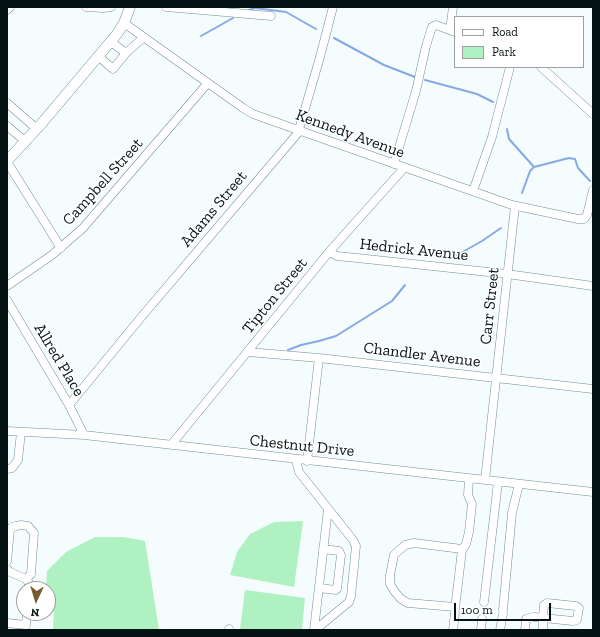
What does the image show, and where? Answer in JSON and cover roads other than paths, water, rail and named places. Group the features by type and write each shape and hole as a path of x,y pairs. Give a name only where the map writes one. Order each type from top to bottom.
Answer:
{"main road":[{"path":"7,162 111,42 124,23 130,7"}],"street":[{"path":"7,10 10,7"},
{"path":"86,7 111,7"},
{"path":"166,7 240,10 271,16"},
{"name":"Adams Street","path":"69,405 298,130 320,58 333,7"},
{"path":"394,164 416,91 432,27 436,25 452,31 453,7"},
{"name":"Kennedy Avenue","path":"124,23 207,84 253,114 404,168 515,206 578,219 584,219 587,215 593,190"},
{"path":"98,56 113,69 126,54 144,38"},
{"path":"111,42 126,54"},
{"path":"473,191 492,137 510,68"},
{"path":"542,68 593,114"},
{"name":"Campbell Street","path":"7,286 52,255 83,228 207,84"},
{"path":"7,103 37,129"},
{"path":"7,126 25,141"},
{"path":"7,162 61,248"},
{"name":"Tipton Street","path":"171,445 329,252 404,168"},
{"name":"Carr Street","path":"485,480 515,206"},
{"name":"Hedrick Avenue","path":"329,252 337,256 507,274 593,286"},
{"name":"Allred Place","path":"7,300 69,405 84,435"},
{"name":"Chandler Avenue","path":"248,352 319,358 593,389"},
{"path":"307,461 319,358"},
{"name":"Chestnut Drive","path":"7,431 84,435 296,460 593,492"},
{"path":"7,469 12,468 18,460 21,432"},
{"path":"296,460 299,472 355,543 356,549 349,602 315,630"},
{"path":"453,630 462,549 466,544 469,532 472,504 468,495 469,479"},
{"path":"484,602 498,482"},
{"path":"500,630 512,513 519,484"},
{"path":"315,630 328,509"},
{"path":"7,561 10,530 12,527 16,526 28,526 34,534 31,574 26,579 10,572 7,569"},
{"path":"455,610 408,603 401,599 395,592 390,584 390,575 394,555 405,545 414,543 462,549"},
{"path":"319,588 337,589 341,561 339,551 323,549"},
{"path":"524,630 526,619 534,616 543,618 543,630"},
{"path":"481,630 482,619"},
{"path":"7,623 26,627"}],"waterway":[{"path":"249,10 255,8 286,12 316,29"},
{"path":"201,36 233,18"},
{"path":"334,38 384,65 415,77"},
{"path":"425,80 477,94 493,102"},
{"path":"507,129 509,139 534,167"},
{"path":"522,193 530,171 534,167 569,158 575,159 578,168 590,181"},
{"path":"452,258 501,228"},
{"path":"288,350 336,336 392,301 405,285"}]}
